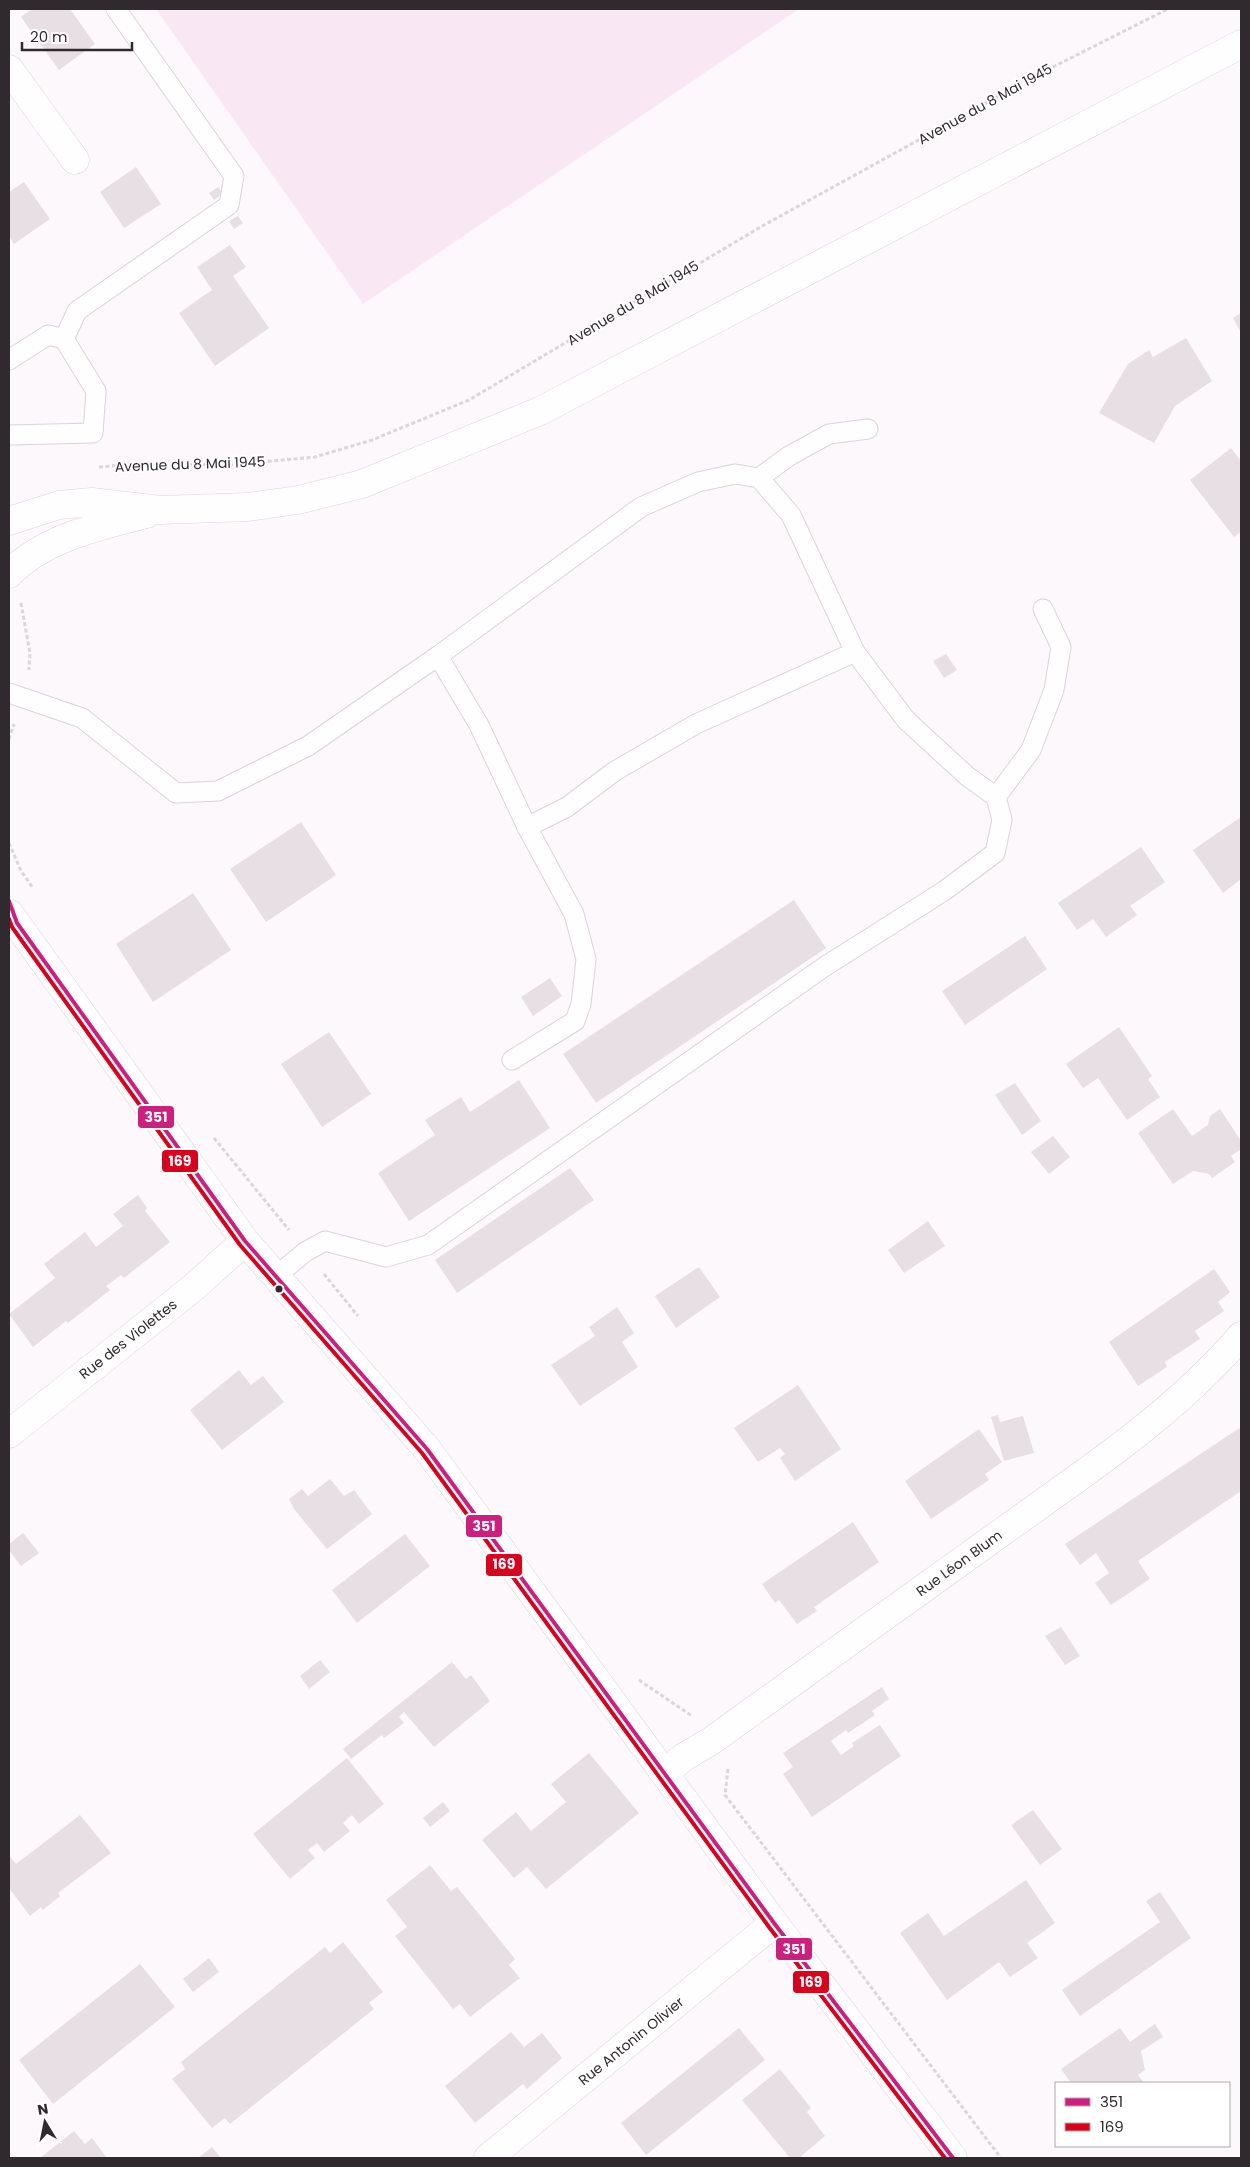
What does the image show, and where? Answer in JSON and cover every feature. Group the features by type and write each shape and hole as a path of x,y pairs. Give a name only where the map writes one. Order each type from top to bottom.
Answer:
{"main road":[{"path":"9,521 59,505 92,502 160,510 248,507 298,500 362,484 540,411 1241,44"},
{"path":"9,69 75,160"},
{"path":"9,574 43,549 79,533 160,510"},
{"path":"12,912 245,1241 427,1449 774,1923 953,2158"},
{"name":"Rue des Violettes","path":"9,1434 194,1287 245,1241"},
{"name":"Rue Léon Blum","path":"664,1773 1053,1496 1155,1420 1226,1353 1241,1336"},
{"name":"Rue Antonin Olivier","path":"488,2158 774,1923"}],"lane":[{"path":"64,340 77,311 229,206 234,176 116,9"},
{"path":"9,360 48,335 64,340 96,391 93,433 9,435"},
{"path":"760,478 789,456 829,434 868,429"},
{"path":"9,693 82,718 176,792 218,791 308,746 438,656 641,507 698,482 736,474 760,478 791,515 855,652 906,720 967,776 996,797 1002,820 995,852 944,891 824,967 428,1245 386,1257 325,1241 305,1252 276,1277"},
{"path":"996,797 1031,750 1054,690 1061,647 1043,609"},
{"path":"526,827 567,807 615,771 696,724 855,652"},
{"path":"438,656 479,726 526,827 574,914 586,959 581,1004 575,1020 512,1060"}],"path":[{"name":"Avenue du 8 Mai 1945","path":"93,468 135,464 229,465 315,457 372,440 469,400 764,225 1037,75 1168,9"},
{"path":"23,607 30,653 29,676"},
{"path":"9,739 14,722"}],"shaded area":[{"path":"156,9 799,9 363,304"}],"building":[{"path":"32,9 70,9 95,44 59,70 21,17"},
{"path":"136,167 161,204 124,228 100,192"},
{"path":"24,182 50,219 14,244 9,236 9,192"},
{"path":"218,187 223,194 214,200 209,193"},
{"path":"238,216 243,223 234,229 229,221"},
{"path":"230,245 246,267 233,276 269,328 215,366 179,313 212,290 197,267"},
{"path":"1241,313 1241,333 1233,318"},
{"path":"1186,338 1212,381 1175,406 1154,443 1099,413 1128,364 1149,350 1153,357"},
{"path":"1231,448 1241,461 1241,532 1234,537 1190,480"},
{"path":"946,654 957,670 944,678 933,661"},
{"path":"1241,817 1241,879 1223,893 1193,850"},
{"path":"301,822 336,875 266,922 230,869"},
{"path":"1141,847 1165,882 1130,906 1137,915 1106,937 1093,919 1077,930 1058,903"},
{"path":"193,893 231,950 153,1002 116,944"},
{"path":"794,900 826,948 596,1103 563,1054"},
{"path":"1025,936 1047,969 965,1025 942,991"},
{"path":"550,978 562,996 533,1016 521,997"},
{"path":"1119,1027 1152,1076 1148,1079 1160,1097 1127,1120 1098,1078 1083,1088 1066,1064"},
{"path":"329,1032 371,1094 322,1127 281,1064"},
{"path":"519,1080 550,1128 409,1221 378,1173 435,1135 425,1120 461,1097 470,1112"},
{"path":"1015,1083 1041,1121 1022,1135 995,1095"},
{"path":"1173,1109 1192,1136 1208,1125 1210,1116 1220,1109 1241,1141 1241,1149 1231,1156 1235,1162 1212,1178 1209,1174 1193,1171 1173,1184 1138,1133"},
{"path":"1053,1136 1070,1157 1049,1174 1031,1152"},
{"path":"570,1168 594,1200 457,1293 435,1260"},
{"path":"138,1195 147,1208 145,1211 170,1242 124,1278 121,1275 106,1286 110,1290 68,1323 66,1321 33,1347 9,1314 55,1278 44,1264 85,1232 96,1247 123,1226 113,1214"},
{"path":"928,1221 945,1246 904,1273 888,1250"},
{"path":"699,1267 720,1297 676,1328 655,1296"},
{"path":"1214,1269 1230,1292 1218,1302 1224,1311 1195,1331 1200,1339 1165,1362 1167,1367 1138,1386 1109,1342"},
{"path":"617,1307 634,1333 622,1342 638,1367 580,1406 551,1365 595,1336 589,1327"},
{"path":"239,1370 251,1385 263,1376 284,1402 222,1450 190,1410"},
{"path":"798,1385 841,1449 795,1481 780,1458 785,1454 780,1448 758,1462 734,1428"},
{"path":"998,1415 1000,1422 1023,1416 1034,1453 1004,1461 991,1417"},
{"path":"1241,1427 1241,1491 1138,1561 1150,1579 1111,1605 1095,1583 1109,1573 1096,1553 1080,1565 1065,1544"},
{"path":"979,1429 1002,1462 985,1474 989,1480 931,1519 905,1481"},
{"path":"330,1479 344,1496 354,1490 372,1514 327,1549 294,1509 289,1499 302,1489 308,1496"},
{"path":"853,1522 879,1562 814,1607 817,1611 797,1624 779,1600 775,1603 762,1584"},
{"path":"23,1533 39,1553 21,1566 9,1550 9,1544"},
{"path":"405,1534 430,1566 357,1623 332,1590"},
{"path":"1061,1627 1080,1656 1065,1665 1045,1636"},
{"path":"320,1660 330,1672 309,1689 300,1676"},
{"path":"452,1662 466,1679 471,1675 490,1701 434,1747 404,1712 399,1717 404,1723 384,1738 382,1735 351,1759 343,1749"},
{"path":"882,1687 889,1699 872,1711 875,1715 848,1733 846,1730 831,1741 841,1755 854,1746 852,1743 880,1725 901,1756 812,1817 783,1774 793,1767 783,1753"},
{"path":"589,1753 639,1813 546,1889 527,1867 514,1878 482,1840 516,1812 531,1831 566,1802 551,1784"},
{"path":"347,1758 384,1804 359,1824 352,1815 343,1823 350,1831 324,1852 317,1843 308,1850 315,1858 290,1879 253,1834"},
{"path":"443,1802 450,1811 430,1827 423,1818"},
{"path":"1033,1810 1062,1849 1040,1865 1011,1825"},
{"path":"80,1815 111,1853 58,1893 60,1896 43,1910 41,1907 30,1916 9,1888 9,1855 16,1864"},
{"path":"430,1865 451,1891 457,1887 515,1959 509,1965 520,1978 470,2017 460,2004 453,2009 395,1936 407,1927 386,1900"},
{"path":"1026,1880 1055,1923 1027,1943 1038,1958 1010,1977 999,1962 947,2000 900,1933 928,1913 944,1936"},
{"path":"1160,1892 1191,1938 1080,2016 1062,1990 1160,1922 1146,1901"},
{"path":"343,1942 383,1992 369,2003 374,2009 230,2124 225,2118 212,2128 172,2079 185,2069 181,2062 325,1947 330,1953"},
{"path":"209,1958 219,1972 193,1992 183,1979"},
{"path":"140,1964 175,2007 53,2104 19,2060"},
{"path":"1155,2024 1163,2037 1141,2051 1145,2070 1138,2075 1143,2082 1070,2082 1061,2069 1120,2028 1130,2042"},
{"path":"739,2028 765,2060 646,2155 621,2123"},
{"path":"511,2032 524,2047 542,2033 562,2058 527,2089 523,2084 475,2123 445,2086"},
{"path":"780,2069 811,2108 807,2112 825,2136 799,2158 790,2158 742,2100"},
{"path":"74,2131 85,2144 92,2138 107,2158 40,2158"},
{"path":"212,2147 221,2158 198,2158"}],"transit line":[{"name":"351","path":"9,901 17,923 245,1241 427,1449 774,1923 953,2158"},
{"name":"169","path":"9,919 12,927 240,1245 422,1453 769,1927 945,2158"}]}
